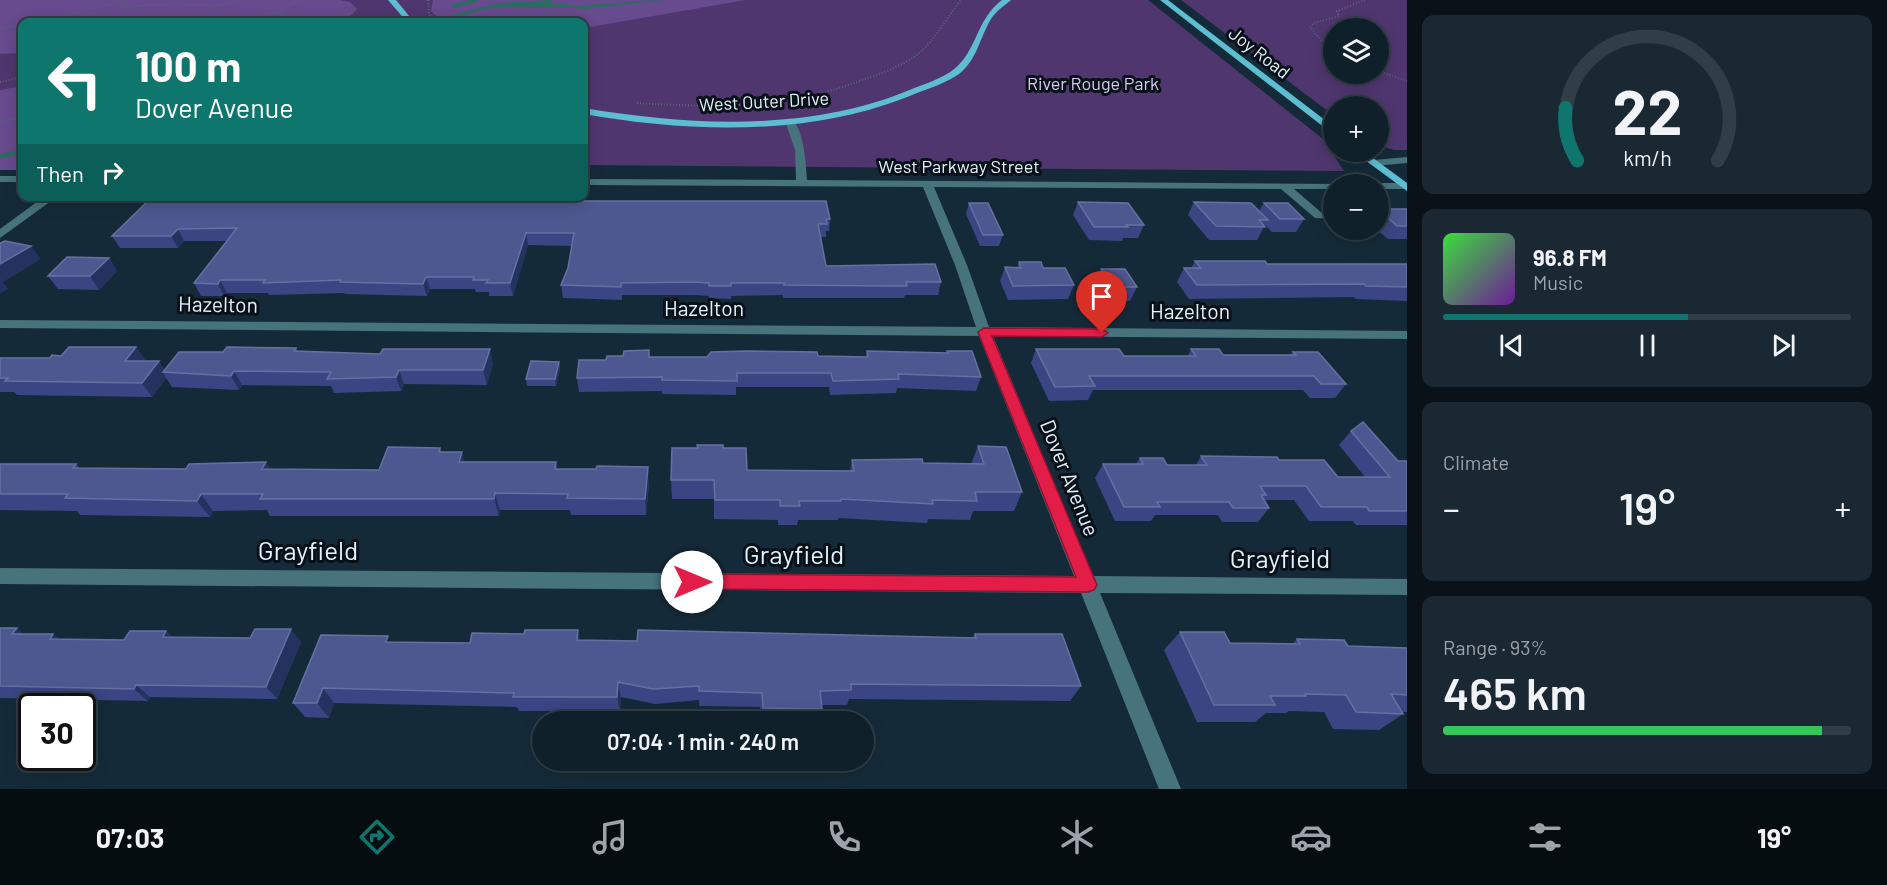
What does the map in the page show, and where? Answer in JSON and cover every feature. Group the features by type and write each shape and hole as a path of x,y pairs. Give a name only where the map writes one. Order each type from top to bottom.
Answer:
{"main road":[{"path":"392,0 408,18"},
{"name":"West Outer Drive","path":"588,112 656,121 729,123 790,121 839,115 903,98 957,70 972,52 986,17 1006,0"},
{"name":"Joy Road","path":"1164,0 1323,123"},
{"path":"1374,163 1406,187"}],"street":[{"path":"790,121 800,150 802,183"},
{"path":"1374,163 1407,160"},
{"path":"0,179 18,179"},
{"name":"West Parkway Street","path":"588,182 1323,186"},
{"name":"Dover Avenue","path":"927,184 961,265 984,332 1170,789"},
{"path":"1284,186 1319,216 1323,216"},
{"path":"1389,186 1406,187"},
{"path":"0,234 46,201"},
{"name":"Hazelton","path":"0,324 1407,335"},
{"name":"Grayfield","path":"0,576 1407,587"}],"path":[{"path":"53,18 127,0 128,3 120,7 208,6 232,4 235,0"},
{"path":"256,18 280,11 297,0"},
{"path":"428,0 429,14 432,18"},
{"path":"629,102 729,108 771,105 830,92 898,66 921,50 961,0"},
{"path":"1332,18 1339,16 1337,11 1365,0"},
{"path":"161,1 169,5"},
{"path":"1323,20 1310,27 1323,41"},
{"path":"0,28 18,26"},
{"path":"1389,75 1407,81"},
{"path":"0,82 18,78"},
{"path":"0,122 18,118"}],"green space":[{"name":"River Rouge Park","path":"0,0 1148,0 1323,139 1323,162 1338,162 1344,171 588,165 588,18 18,18 18,160 0,160"},
{"path":"1181,0 1407,0 1407,150 1389,148 1389,96 1323,96 1323,107"}],"shaded area":[{"path":"0,0 340,0 350,2 357,9 349,18 18,18 18,53 0,54"},
{"path":"433,0 746,0 588,27 588,18 439,18 431,11"},
{"path":"551,0 552,3 566,5 595,5 665,0 585,9 527,4 485,9 454,18 449,16 498,3"},
{"path":"18,87 18,170 0,170 0,90"}],"building":[{"path":"148,201 826,201 830,219 826,219 827,224 818,224 826,266 935,264 941,282 906,282 907,286 731,283 731,286 709,286 709,283 695,282 621,283 621,287 561,285 568,268 574,233 526,233 510,283 486,283 488,280 473,280 474,277 426,277 423,284 340,282 341,280 263,283 265,280 220,280 218,284 194,283 237,228 178,229 171,236 112,236"},
{"path":"1078,202 1128,203 1144,225 1094,227"},
{"path":"1194,202 1251,203 1268,220 1259,220 1265,227 1216,226"},
{"path":"969,203 988,203 1003,235 983,235"},
{"path":"1264,203 1288,203 1304,219 1280,219"},
{"path":"1389,209 1407,209 1407,226 1397,226 1389,219"},
{"path":"5,241 31,246 0,264 0,243"},
{"path":"67,257 109,258 90,276 48,276"},
{"path":"1195,261 1265,261 1267,264 1407,264 1407,287 1366,286 1364,284 1197,285 1184,268 1201,268"},
{"path":"1019,262 1041,262 1043,268 1065,268 1074,285 1013,286 1005,267 1021,268"},
{"path":"1101,269 1125,269 1137,287 1112,287"},
{"path":"69,347 136,347 125,361 159,361 142,383 5,381 8,378 0,378 0,358 50,358 52,355 61,356"},
{"path":"227,347 296,348 294,351 380,354 383,349 490,349 483,370 399,370 396,377 327,379 331,372 234,371 231,376 163,372 179,352 223,352"},
{"path":"1036,349 1119,349 1124,356 1196,356 1191,349 1219,349 1223,355 1296,355 1293,352 1318,352 1346,384 1321,384 1314,376 1089,376 1095,386 1055,387"},
{"path":"649,350 649,357 707,357 711,352 746,351 817,352 818,356 868,357 867,351 948,353 947,351 972,351 981,377 898,374 899,379 833,381 831,373 737,373 737,381 662,380 662,377 577,378 579,360 606,360 607,356 623,356 624,351"},
{"path":"531,361 559,362 555,379 526,379"},
{"path":"1363,422 1398,461 1407,461 1407,511 1369,511 1367,507 1321,507 1306,486 1260,486 1266,495 1261,495 1269,508 1233,508 1229,502 1157,502 1160,507 1124,507 1103,464 1143,464 1140,458 1163,458 1167,465 1207,465 1201,456 1277,457 1279,460 1324,460 1338,477 1390,477 1351,431"},
{"path":"697,445 746,448 747,470 854,471 852,460 922,459 923,463 984,464 978,446 1006,447 1022,492 975,492 977,501 932,500 933,504 841,499 841,501 799,501 800,506 780,506 780,500 715,500 714,480 671,480 672,448 698,448"},
{"path":"388,447 440,448 439,452 462,452 459,462 556,462 555,469 596,469 597,466 648,467 645,499 567,498 568,494 495,493 494,499 260,499 263,494 201,494 197,501 65,498 68,494 0,494 0,464 76,464 73,468 186,469 189,464 266,462 262,469 379,470"},
{"path":"0,628 17,628 12,634 53,634 50,639 124,640 130,631 166,631 163,637 250,638 255,629 291,629 266,687 136,685 134,689 0,686"},
{"path":"525,630 578,630 577,640 637,641 638,630 976,638 975,634 1062,634 1081,686 851,684 851,690 820,691 822,709 763,708 762,693 699,691 699,686 653,689 618,682 617,697 513,697 514,693 323,688 317,703 293,703 321,635 388,636 386,642 470,643 472,633 524,634"},
{"path":"1180,632 1224,632 1230,643 1300,644 1297,639 1344,640 1348,646 1407,648 1407,695 1391,694 1403,714 1356,712 1346,695 1270,696 1275,705 1214,705"}],"waterway":[{"path":"454,6 476,0"},
{"path":"510,5 565,6"},
{"path":"0,156 18,153"}],"route":[{"path":"692,582 1088,585 984,332 1102,333"}]}
